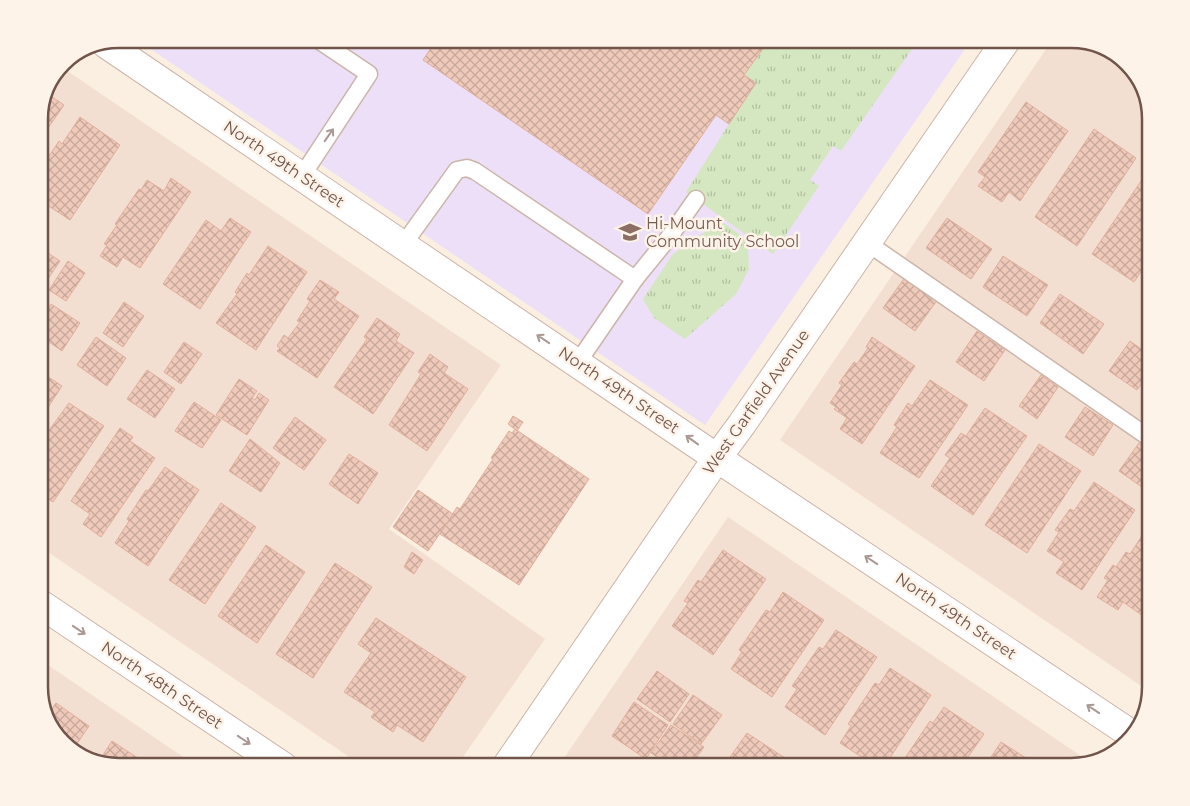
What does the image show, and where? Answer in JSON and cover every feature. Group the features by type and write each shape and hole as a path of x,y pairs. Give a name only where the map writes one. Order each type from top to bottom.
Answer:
{"street":[{"name":"North 49th Street","path":"112,48 717,458 1127,731"},
{"name":"West Garfield Avenue","path":"512,758 1001,48"},
{"name":"North 48th Street","path":"48,609 271,758"}],"lane":[{"path":"302,176 369,74 330,48"},
{"path":"404,245 457,170 467,168 475,171 634,279"},
{"path":"578,362 634,279 670,236 696,199"},
{"path":"866,242 1142,433"}],"shaded area":[{"name":"Hi-Mount Community School","path":"149,48 966,48 705,425"},
{"path":"1047,48 1081,48 1094,51 1111,59 1122,68 1137,91 1142,109 1142,687 780,440"},
{"path":"67,70 501,365 389,529 545,639 462,758 351,758 48,552 48,114 50,100 55,87"},
{"path":"728,517 1083,757 1081,758 564,758"},
{"path":"48,665 185,758 109,758 79,747 65,734 51,710 48,692"}],"green space":[{"path":"764,48 913,48 841,151 833,146 810,180 819,186 773,254 686,192 756,84 744,75"},
{"path":"721,221 746,239 749,269 736,294 685,339 654,318 643,299 673,254"}],"building":[{"path":"431,48 764,48 744,75 756,83 729,124 716,115 648,214 423,60"},
{"path":"51,96 64,105 48,128 48,114"},
{"path":"1026,102 1068,131 1020,201 1009,192 1002,202 978,186 985,177 978,172"},
{"path":"80,117 120,145 70,220 48,206 48,158 59,141 62,144"},
{"path":"1094,129 1136,158 1077,246 1035,217"},
{"path":"171,178 191,192 140,268 123,257 117,267 100,256 107,245 104,244 117,225 115,224 147,180 164,191"},
{"path":"1141,181 1142,270 1134,282 1092,254"},
{"path":"230,218 251,232 200,309 163,284 206,220 221,231"},
{"path":"947,218 992,249 971,279 926,248"},
{"path":"268,246 307,272 256,350 216,323 237,294 235,292 247,273 249,275"},
{"path":"48,253 60,261 48,279"},
{"path":"1003,256 1048,285 1027,316 983,287"},
{"path":"68,261 85,273 66,301 49,290"},
{"path":"906,276 938,299 915,331 883,308"},
{"path":"320,280 339,292 334,299 359,316 317,378 277,351 280,348 277,346 284,335 288,338 300,322 297,321 310,301 307,299"},
{"path":"1060,294 1104,324 1083,354 1040,323"},
{"path":"124,302 144,316 123,347 103,333"},
{"path":"51,304 80,323 62,351 48,341 48,308"},
{"path":"377,318 400,334 396,341 414,353 373,414 334,387 367,339 364,337"},
{"path":"977,331 1005,350 984,381 956,362"},
{"path":"96,337 126,358 107,386 77,365"},
{"path":"872,337 915,366 862,444 840,429 847,418 834,409 836,407 830,403 842,385 839,383 854,362 857,364 868,348 866,347"},
{"path":"1130,341 1142,350 1142,383 1137,390 1109,371"},
{"path":"184,342 202,354 181,384 164,372"},
{"path":"430,354 448,367 444,373 468,389 427,451 389,425 421,374 418,372"},
{"path":"147,370 175,389 155,418 127,399"},
{"path":"1041,375 1058,387 1037,419 1019,406"},
{"path":"48,377 62,386 48,407"},
{"path":"239,379 257,391 252,398 255,400 259,393 269,400 247,435 216,415"},
{"path":"930,380 968,405 919,478 880,453 897,427 894,425 908,403 912,406"},
{"path":"194,402 221,420 202,448 175,431"},
{"path":"69,403 104,426 53,502 48,499 48,432"},
{"path":"1085,407 1113,425 1093,456 1065,437"},
{"path":"985,408 1027,436 973,515 931,486 950,458 945,455 961,433 966,436"},
{"path":"513,416 523,422 517,431 508,424"},
{"path":"295,417 326,440 304,470 273,448"},
{"path":"120,428 133,437 130,441 155,458 101,537 83,524 90,514 71,501"},
{"path":"515,429 589,479 519,585 440,534 457,507 460,509 509,431 512,433"},
{"path":"250,439 280,463 261,492 229,471"},
{"path":"1139,443 1142,445 1142,487 1119,471"},
{"path":"1039,444 1081,471 1027,553 985,525"},
{"path":"349,454 378,473 358,504 329,484"},
{"path":"165,467 199,490 148,566 115,543 129,521 127,519 146,490 148,491"},
{"path":"1094,482 1135,510 1082,590 1056,573 1064,562 1047,551 1059,532 1055,530 1070,509 1074,511"},
{"path":"418,490 453,514 428,551 393,527"},
{"path":"221,503 256,527 205,604 169,580"},
{"path":"1142,536 1142,615 1123,602 1118,610 1097,597 1108,580 1104,578 1113,565 1116,567 1126,552 1130,554"},
{"path":"266,545 305,572 257,643 218,616"},
{"path":"723,550 766,579 713,655 672,626 688,603 684,601 698,580 701,582"},
{"path":"412,552 423,560 414,574 404,567"},
{"path":"335,563 372,587 313,678 276,654"},
{"path":"783,592 824,620 772,697 731,669 742,652 739,650 766,610 770,612"},
{"path":"376,618 466,677 423,742 397,725 393,732 371,717 375,712 344,692 371,653 358,644"},
{"path":"836,630 877,657 825,735 785,707 797,689 792,686 819,647 823,649"},
{"path":"890,668 931,695 890,758 863,758 840,743 851,726 848,724 875,683 879,685"},
{"path":"657,671 689,694 670,722 637,699"},
{"path":"693,695 722,715 701,744 673,724"},
{"path":"634,702 668,725 647,758 612,736"},
{"path":"56,703 89,726 76,745 65,734 51,710"},
{"path":"944,707 984,734 967,758 905,758 930,721 933,723"},
{"path":"671,725 704,747 696,758 658,758 651,753"},
{"path":"747,733 785,758 729,758"},
{"path":"112,741 138,758 109,758 102,756"},
{"path":"1001,742 1026,758 990,758"}],"place":[{"name":"Hi-Mount Community School","path":"630,232"}]}
